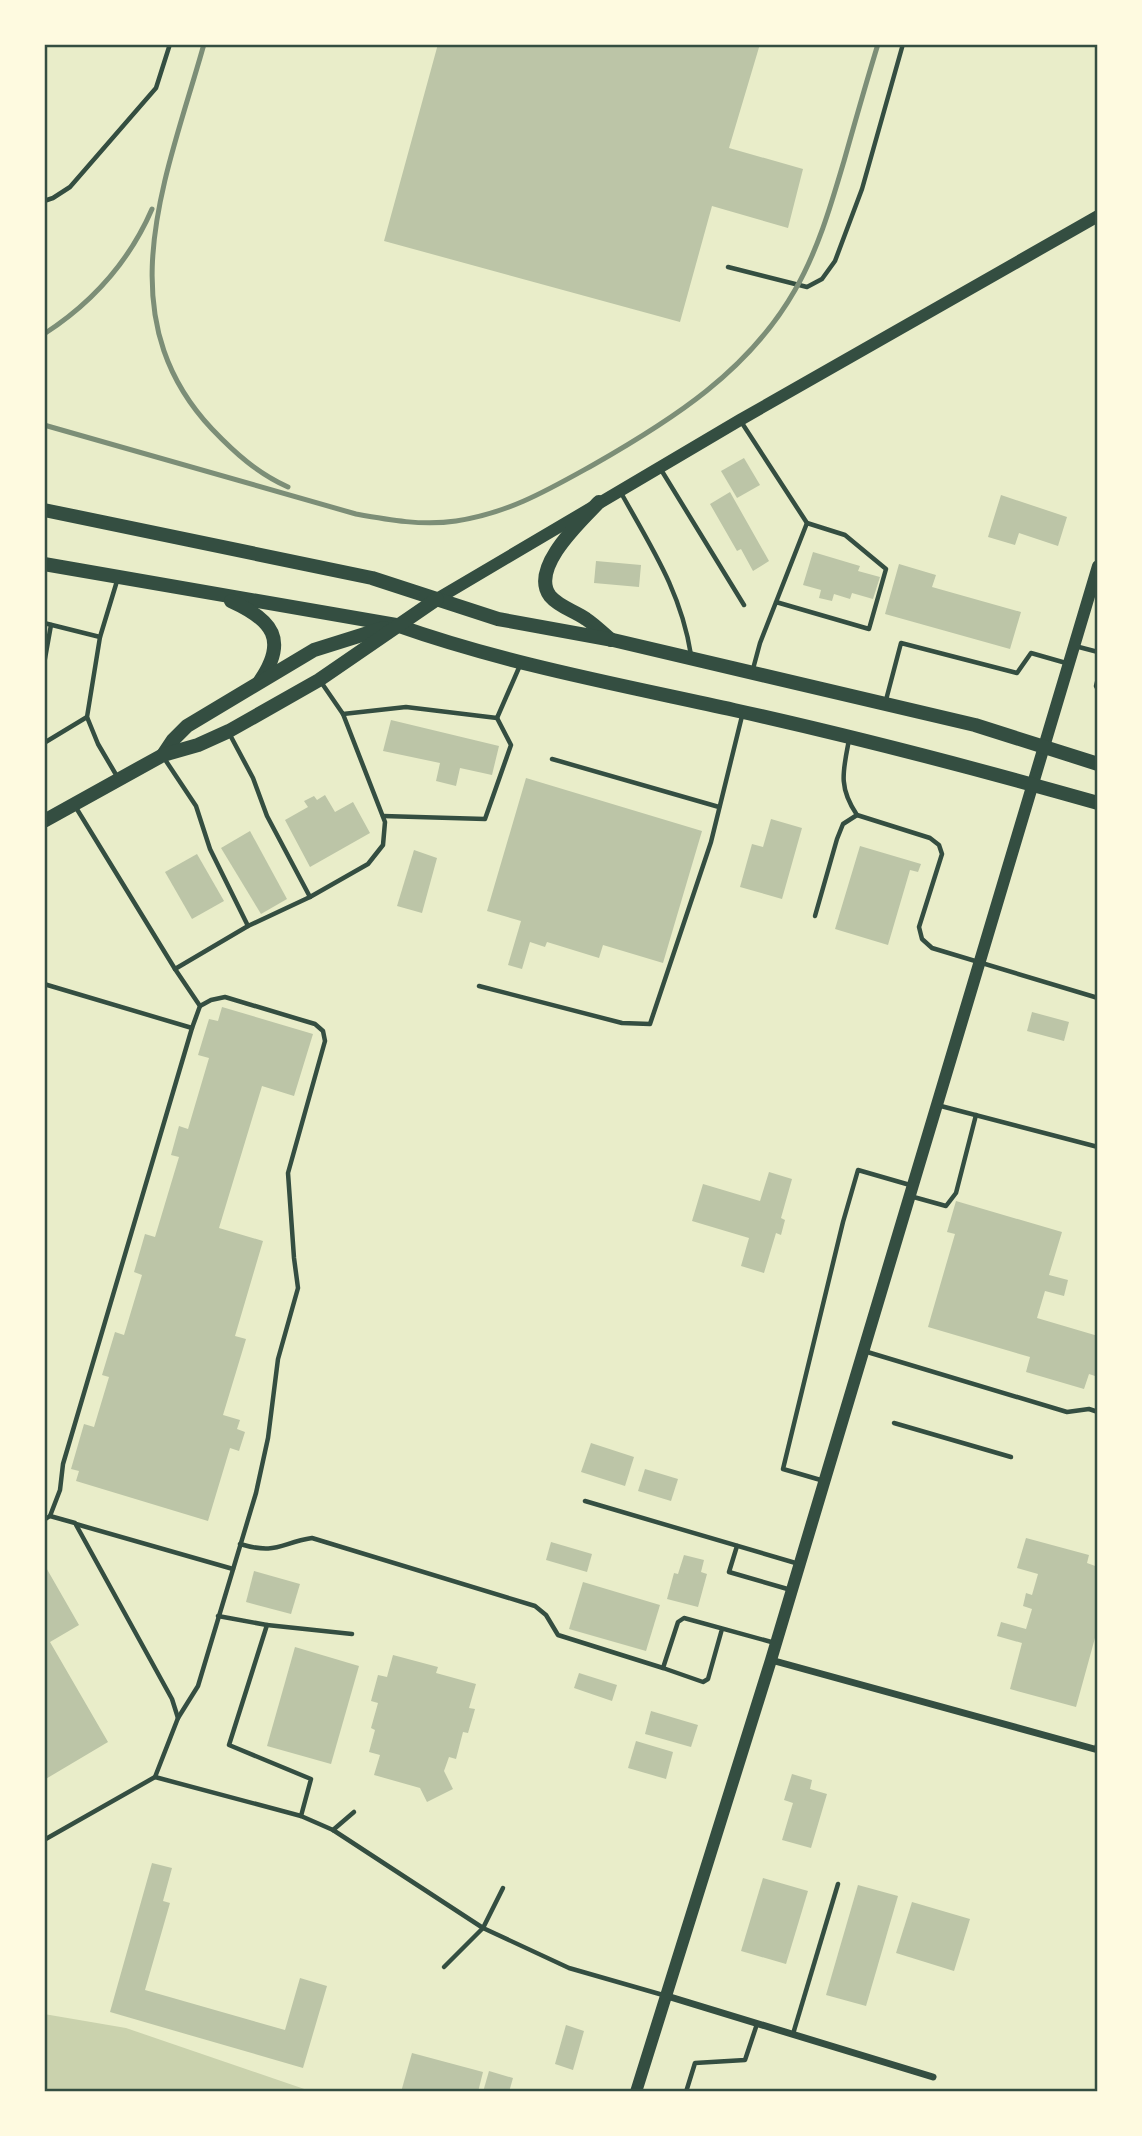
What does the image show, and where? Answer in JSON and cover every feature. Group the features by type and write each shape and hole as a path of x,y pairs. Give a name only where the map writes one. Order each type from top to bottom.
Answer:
{"main road":[{"path":"44,821 163,755 198,745 229,731 319,680 396,625 599,502 1098,216"},
{"path":"599,502 556,550 546,570 545,586 550,596 559,604 585,618 612,640"},
{"path":"44,510 372,579 498,619 612,640 975,725 1098,764"},
{"path":"44,564 396,625 450,644 521,663 743,712 1098,803"},
{"path":"636,2092 792,1591 1098,567"},
{"path":"217,594 257,615 269,626 273,635 274,657 257,684"},
{"path":"163,755 187,726 257,684 327,645 396,625"}],"street":[{"path":"771,1660 1097,1750"},
{"path":"667,1996 933,2077"}],"lane":[{"path":"44,201 70,187 156,88 170,44"},
{"path":"728,267 807,287 822,279 835,261 862,189 903,44"},
{"path":"740,420 807,523 845,535 886,569 869,629 776,602"},
{"path":"660,467 744,605"},
{"path":"620,491 669,577 686,625 692,659"},
{"path":"752,673 760,643 807,523"},
{"path":"118,577 100,637 87,717 118,780"},
{"path":"44,623 100,637"},
{"path":"44,664 51,625"},
{"path":"884,704 901,643 1017,673 1031,653 1069,663"},
{"path":"1074,646 1098,652"},
{"path":"497,718 521,663"},
{"path":"1098,678 1098,690"},
{"path":"174,969 248,926 310,897 368,864 383,845 385,822 344,714 319,680"},
{"path":"344,714 406,707 497,718"},
{"path":"479,986 622,1023 650,1024 712,842 743,712"},
{"path":"44,743 87,717"},
{"path":"383,816 485,819 511,745 497,718"},
{"path":"229,731 253,778 267,816 310,897"},
{"path":"849,739 842,775 849,803 857,815 930,838 939,845 942,854 919,927 922,939 932,948 1098,998"},
{"path":"163,755 196,806 209,849 248,926"},
{"path":"551,759 719,807"},
{"path":"74,804 174,969 200,1006"},
{"path":"815,916 837,839 844,824 857,815"},
{"path":"44,984 192,1028"},
{"path":"44,1840 155,1776 178,1718 198,1686 256,1493 268,1438 278,1359 298,1288 293,1258 288,1173 325,1041 323,1031 315,1024 225,997 200,1006 63,1464 60,1490 50,1517"},
{"path":"937,1105 1098,1147"},
{"path":"824,1481 783,1469 846,1209 858,1170 946,1206 956,1193 976,1115"},
{"path":"863,1351 1067,1412 1089,1409 1098,1412"},
{"path":"894,1423 1011,1457"},
{"path":"585,1501 799,1564"},
{"path":"44,1520 50,1517 75,1523 233,1569"},
{"path":"75,1523 172,1699 178,1718"},
{"path":"240,1544 275,1549 312,1538 535,1606 546,1615 558,1635 703,1682 708,1679 723,1629"},
{"path":"737,1546 729,1572 792,1591"},
{"path":"218,1616 267,1625 352,1634"},
{"path":"663,1668 678,1622 684,1618 776,1643"},
{"path":"267,1625 229,1745 311,1779 301,1816"},
{"path":"1097,1750 1098,1741"},
{"path":"155,1776 301,1816 333,1830 483,1928 569,1968 667,1996"},
{"path":"333,1830 354,1812"},
{"path":"793,2034 838,1884"},
{"path":"444,1967 483,1928 503,1888"},
{"path":"686,2092 695,2063 745,2060 757,2024"}],"green space":[{"path":"44,2014 126,2028 313,2092 44,2092"}],"building":[{"path":"438,44 760,44 729,148 803,169 788,228 712,206 680,322 384,241"},
{"path":"744,458 760,485 737,498 721,471"},
{"path":"730,492 769,561 753,571 741,549 737,551 710,504"},
{"path":"1001,495 1067,517 1058,546 1019,533 1015,545 988,537"},
{"path":"813,552 860,566 858,571 880,577 873,599 852,593 850,599 834,594 832,601 819,598 821,590 803,585"},
{"path":"596,561 641,565 639,587 594,583"},
{"path":"899,564 936,575 932,587 1021,612 1010,649 885,614"},
{"path":"391,720 499,746 492,775 460,768 456,786 436,781 440,763 383,751"},
{"path":"526,778 702,831 663,963 603,945 599,958 547,942 545,947 530,942 522,969 508,965 521,921 487,911"},
{"path":"325,795 335,812 353,802 370,833 310,867 285,820 308,807 304,801 314,796 317,800"},
{"path":"771,819 802,828 782,899 740,887 752,844 763,847"},
{"path":"250,831 287,899 261,914 221,848"},
{"path":"860,846 921,864 918,872 910,870 888,945 835,929"},
{"path":"414,850 437,858 422,913 397,906"},
{"path":"197,854 224,901 192,919 165,872"},
{"path":"222,1007 313,1034 294,1096 262,1086 219,1228 263,1241 235,1336 246,1339 223,1415 240,1420 237,1429 245,1432 239,1451 230,1448 208,1521 76,1481 79,1471 71,1469 84,1424 94,1427 109,1377 102,1375 115,1332 124,1335 142,1275 134,1272 145,1234 155,1237 179,1157 171,1155 179,1126 188,1129 209,1058 198,1055 209,1019 218,1021"},
{"path":"1032,1012 1069,1022 1064,1041 1027,1031"},
{"path":"769,1172 792,1179 781,1218 785,1220 781,1235 776,1233 764,1273 741,1266 749,1238 692,1221 703,1184 760,1201"},
{"path":"956,1201 1062,1232 1049,1275 1068,1280 1064,1296 1045,1291 1037,1318 1098,1336 1098,1377 1089,1374 1084,1389 1026,1372 1030,1357 928,1327 955,1234 947,1232"},
{"path":"591,1443 634,1457 625,1486 581,1472"},
{"path":"645,1469 678,1479 671,1501 638,1491"},
{"path":"1026,1538 1089,1555 1087,1563 1098,1567 1098,1627 1076,1707 1010,1689 1022,1643 997,1636 1001,1622 1026,1629 1032,1609 1023,1606 1026,1593 1032,1595 1038,1574 1017,1568"},
{"path":"551,1542 592,1554 587,1572 546,1560"},
{"path":"684,1555 704,1560 701,1572 707,1574 698,1607 667,1599 674,1573 678,1574"},
{"path":"44,1564 79,1625 50,1642 108,1742 44,1780"},
{"path":"254,1571 300,1584 291,1614 246,1602"},
{"path":"583,1582 660,1605 646,1651 569,1629"},
{"path":"295,1647 359,1666 331,1764 267,1746"},
{"path":"393,1655 438,1667 436,1673 476,1684 469,1708 475,1709 468,1733 463,1732 456,1759 449,1757 444,1771 453,1789 427,1802 420,1788 374,1775 380,1755 369,1752 375,1730 371,1728 378,1703 371,1701 378,1675 387,1677"},
{"path":"579,1673 617,1685 612,1701 574,1688"},
{"path":"651,1711 698,1725 691,1747 645,1734"},
{"path":"636,1741 673,1752 666,1779 628,1768"},
{"path":"792,1774 812,1780 810,1789 827,1794 811,1848 782,1840 793,1803 784,1800"},
{"path":"152,1863 172,1868 163,1901 170,1903 145,1990 285,2030 300,1978 327,1986 303,2068 110,2012"},
{"path":"763,1878 808,1891 786,1964 741,1951"},
{"path":"858,1885 898,1896 866,2006 826,1995"},
{"path":"912,1902 970,1919 954,1971 896,1953"},
{"path":"566,2025 584,2031 573,2070 555,2064"},
{"path":"412,2053 483,2072 478,2092 401,2092"},
{"path":"489,2071 513,2078 509,2092 483,2092"}],"railway":[{"path":"204,44 162,192 154,242 153,291 160,338 179,385 212,429 247,462 288,487"},
{"path":"44,425 356,514 381,518 419,523 456,521 493,512 527,499 593,465 680,411 732,369 776,319 803,275 823,227 878,44"},
{"path":"44,334 78,309 107,280 132,247 152,209"}]}
